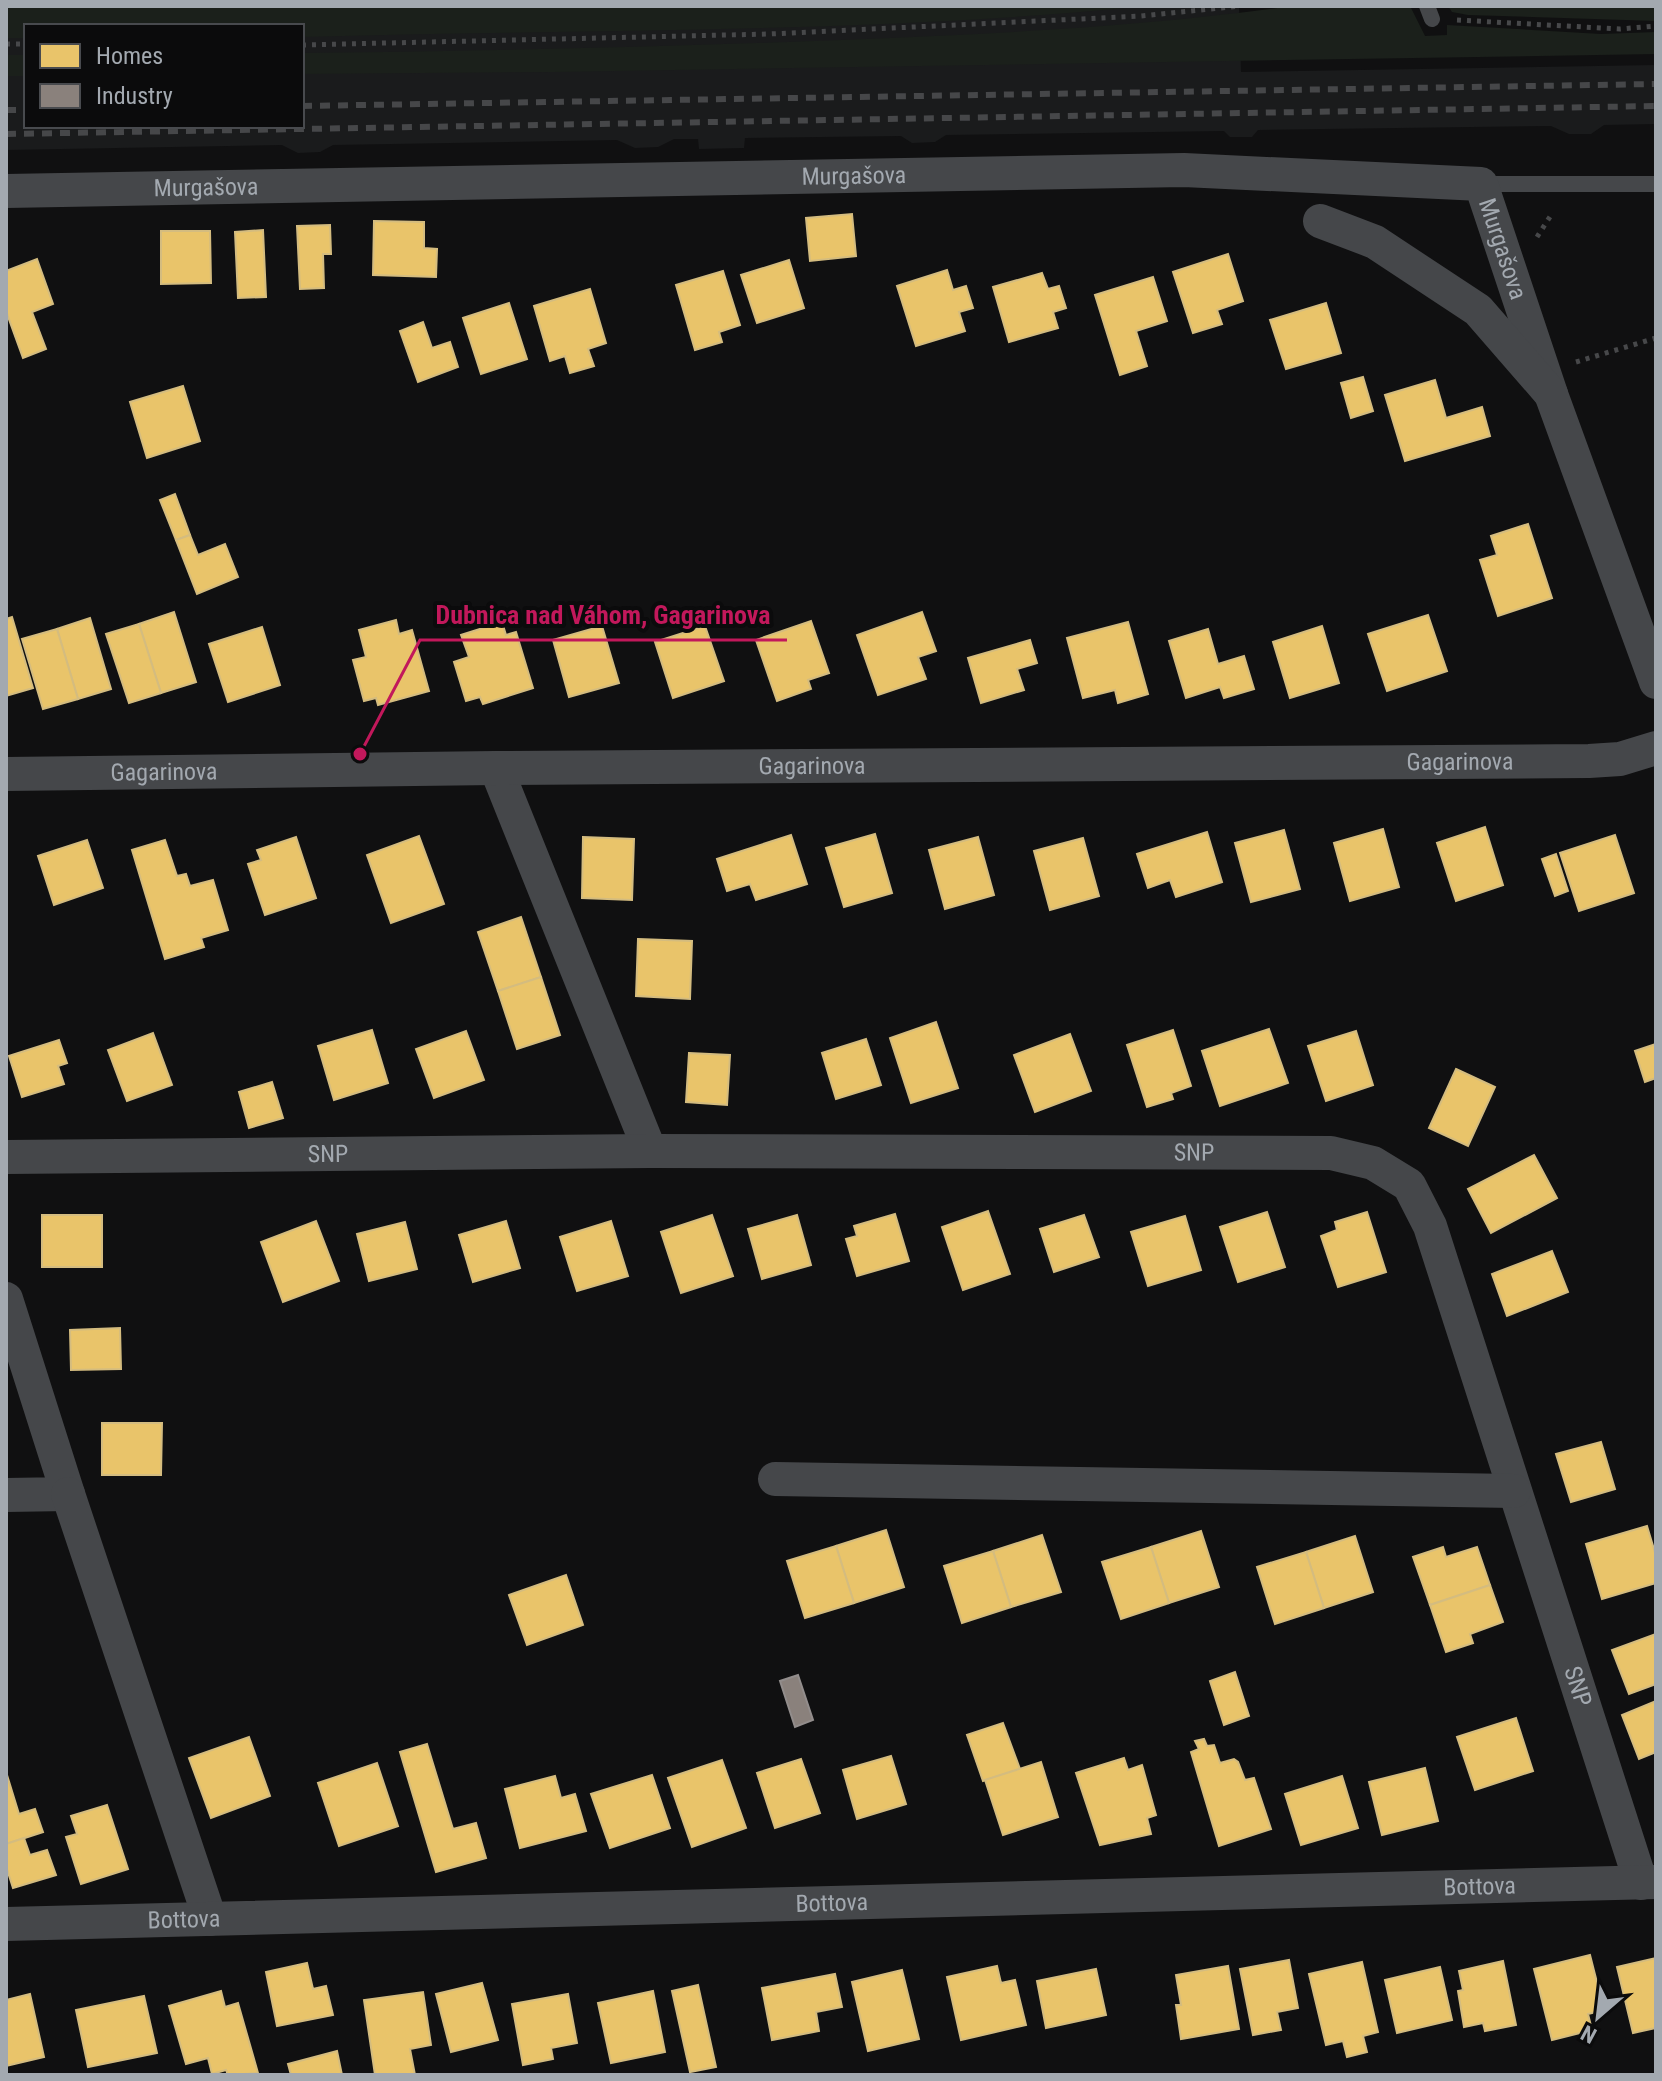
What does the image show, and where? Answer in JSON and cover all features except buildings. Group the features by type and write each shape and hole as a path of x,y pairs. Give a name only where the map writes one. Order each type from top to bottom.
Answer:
{"street":[{"name":"Murgašova","path":"6,191 1184,170 1481,184 1551,394 1656,682"},
{"name":"Murgašova","path":"1320,221 1375,242 1478,310 1551,394"},
{"name":"Gagarinova","path":"1620,759 1656,748"},
{"name":"Gagarinova","path":"6,774 1620,759 1656,766"},
{"path":"496,768 650,1151"},
{"name":"SNP","path":"6,1157 650,1151 1331,1153 1373,1163 1409,1185 1430,1226 1514,1491 1649,1882"},
{"path":"6,1299 210,1919"},
{"path":"775,1479 1514,1491"},
{"path":"6,1495 68,1494"},
{"name":"Bottova","path":"6,1924 1649,1882"}],"lane":[{"path":"1481,184 1656,184"}],"path":[{"path":"304,45 769,34 1141,16 1240,6"},
{"path":"1430,12 1620,29 1656,26"},
{"path":"1536,242 1552,212 1560,209"},
{"path":"1570,348 1575,362 1656,338"}],"shaded area":[{"path":"6,6 1239,6 1241,72 1656,65 1656,124 1604,125 1591,134 1569,134 1551,126 1258,130 1252,137 1230,137 1224,131 946,135 935,142 912,143 901,136 745,138 744,148 699,149 698,139 674,139 658,147 635,148 617,140 333,145 320,152 298,153 282,145 6,150"},
{"path":"6,6 1146,6 935,22 830,26 304,37 304,24 24,24 24,38 6,38"},
{"path":"1293,6 1410,6 1425,36 1447,35 1447,25 1601,34 1656,32 1656,54 304,74 304,53 639,47 954,35 1067,29"},
{"path":"1448,6 1656,6 1656,21 1468,15 1452,12"},
{"path":"6,55 24,55 24,76 6,76"}],"railway":[{"path":"304,106 1656,84"},
{"path":"6,134 1656,106"},
{"path":"6,110 24,110"}],"place":[{"name":"Dubnica nad Váhom, Gagarinova","path":"360,754"}]}
